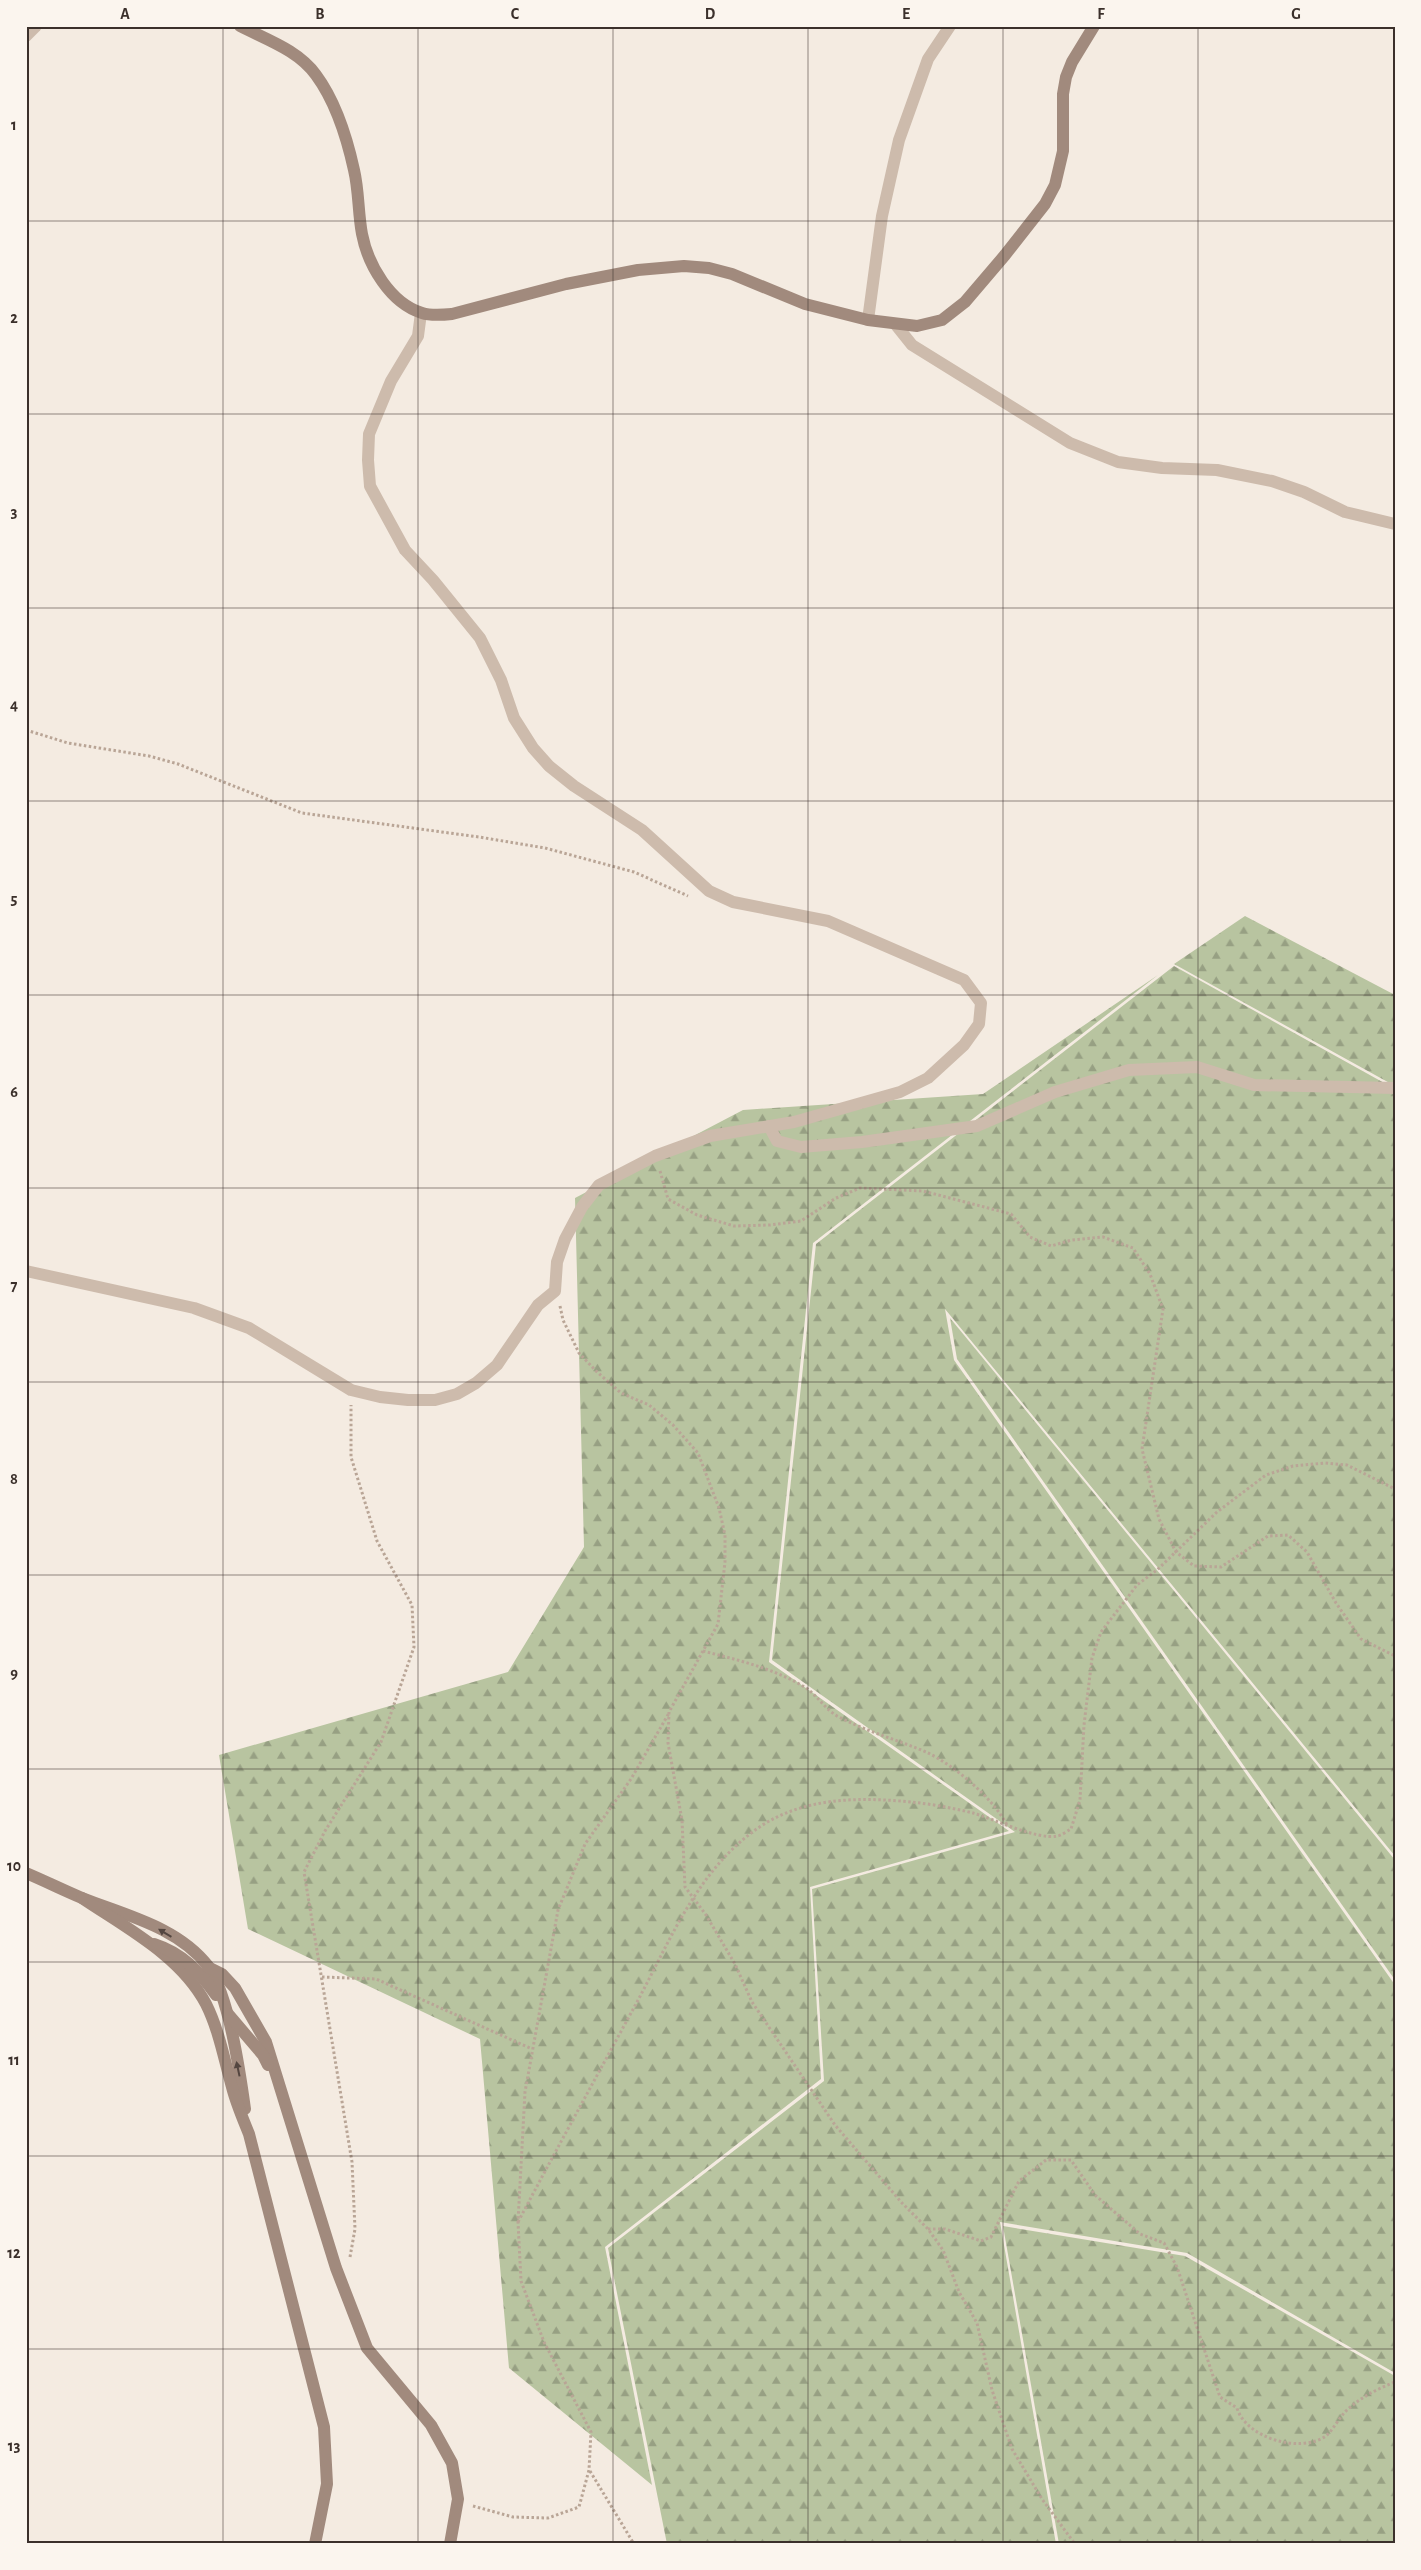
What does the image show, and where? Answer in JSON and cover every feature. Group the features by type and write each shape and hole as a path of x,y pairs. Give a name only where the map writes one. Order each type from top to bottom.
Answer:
{"street":[{"path":"26,36 36,26"},
{"path":"240,26 288,49 303,60 323,86 348,145 359,195 362,234 370,257 378,274 391,291 421,313 437,316 452,314 566,284 638,270 684,266 732,274 805,304 896,326 930,324 955,312 1005,255 1045,204 1061,170 1066,77 1072,62 1094,26"},
{"path":"868,320 882,216 899,140 928,59 950,26"},
{"path":"26,1271 194,1308 249,1328 351,1390 380,1397 435,1400 457,1394 476,1383 497,1365 538,1304 556,1291 557,1262 565,1239 582,1207 599,1185 655,1156 710,1136 769,1126 869,1102 900,1092 928,1078 964,1045 979,1024 981,1004 964,980 828,921 733,902 710,891 642,830 574,786 549,766 533,748 514,718 501,680 480,638 433,580 405,550 370,486 369,434 391,381 418,336 421,313"},
{"path":"896,326 912,345 1070,443 1118,462 1162,468 1217,470 1272,481 1304,492 1345,512 1395,524"},
{"path":"769,1126 777,1141 801,1147 924,1134 977,1126 1055,1092 1129,1070 1197,1067 1254,1085 1395,1088"},
{"path":"26,1873 82,1898 136,1917 163,1931 183,1944 208,1967 222,1974 235,1988 266,2042 344,2289 367,2348 431,2425 452,2463 458,2500 450,2544"},
{"path":"82,1898 145,1941 214,1997 226,2012 235,2029 263,2055 283,2093"},
{"path":"208,1967 218,2032 233,2090 248,2134 324,2427 327,2484 322,2517 314,2544"},
{"path":"214,1997 231,1998 249,2011"},
{"path":"235,2029 248,2134"}],"path":[{"path":"26,730 68,743 149,756 178,764 302,813 480,837 545,848 634,872 678,892 699,899 710,891"},
{"path":"655,1156 668,1199 697,1216 734,1226 770,1225 801,1221 836,1198 860,1188 923,1191 1011,1214 1030,1237 1051,1246 1072,1240 1103,1237 1133,1248 1150,1274 1163,1309 1142,1449 1159,1519 1176,1552 1194,1566 1221,1567 1268,1536 1288,1535 1307,1552 1336,1603 1361,1639 1395,1656"},
{"path":"458,2500 477,2508 514,2517 548,2518 579,2507 589,2470 591,2432 544,2342 521,2281 518,2222 520,2152 532,2049 558,1910 585,1844 631,1779 718,1624 724,1578 725,1535 716,1500 698,1452 673,1425 649,1405 621,1393 579,1353 563,1320 556,1291"},
{"path":"344,2289 355,2229 352,2162 304,1872 325,1831 381,1742 414,1647 412,1605 377,1541 351,1457 351,1390"},
{"path":"518,2222 648,1983 672,1932 707,1877 761,1826 784,1815 840,1799 917,1803 973,1813 1033,1833 1057,1836 1071,1829 1080,1800 1087,1690 1092,1658 1101,1632 1137,1585 1176,1552 1217,1512 1266,1475 1293,1466 1325,1463 1347,1465 1395,1489"},
{"path":"703,1651 780,1674 808,1689 837,1716 860,1728 927,1753 971,1783 999,1809 1007,1825"},
{"path":"669,1712 668,1743 682,1820 685,1887 694,1897 735,1964 752,2002 826,2112 878,2176 928,2229 943,2250 959,2292 977,2323 992,2390 1012,2449 1042,2499 1075,2544"},
{"path":"322,1977 376,1979 532,2049"},
{"path":"928,2229 945,2229 981,2241 991,2236 1019,2181 1046,2160 1071,2160 1095,2195 1140,2234 1164,2243 1176,2267 1220,2397 1237,2408 1240,2417 1254,2430 1277,2441 1308,2443 1326,2435 1346,2410 1362,2398 1395,2382"},
{"path":"589,2470 634,2544"}],"green space":[{"path":"1245,916 1395,995 1395,1086 1174,964"},
{"path":"1174,966 1395,1089 1395,1856 945,1309 954,1360 1395,1985 1395,2373 1187,2253 1000,2222 1056,2544 667,2544 608,2248 824,2081 812,1889 1015,1832 772,1660 816,1244"},
{"path":"1158,975 813,1243 769,1662 1009,1831 810,1887 821,2079 605,2247 652,2485 509,2368 480,2039 248,1929 219,1755 508,1672 584,1547 575,1198 743,1110 983,1094"},
{"path":"950,1318 1395,1860 1395,1980 957,1359"},
{"path":"1003,2226 1185,2256 1395,2376 1395,2544 1059,2544"}]}
